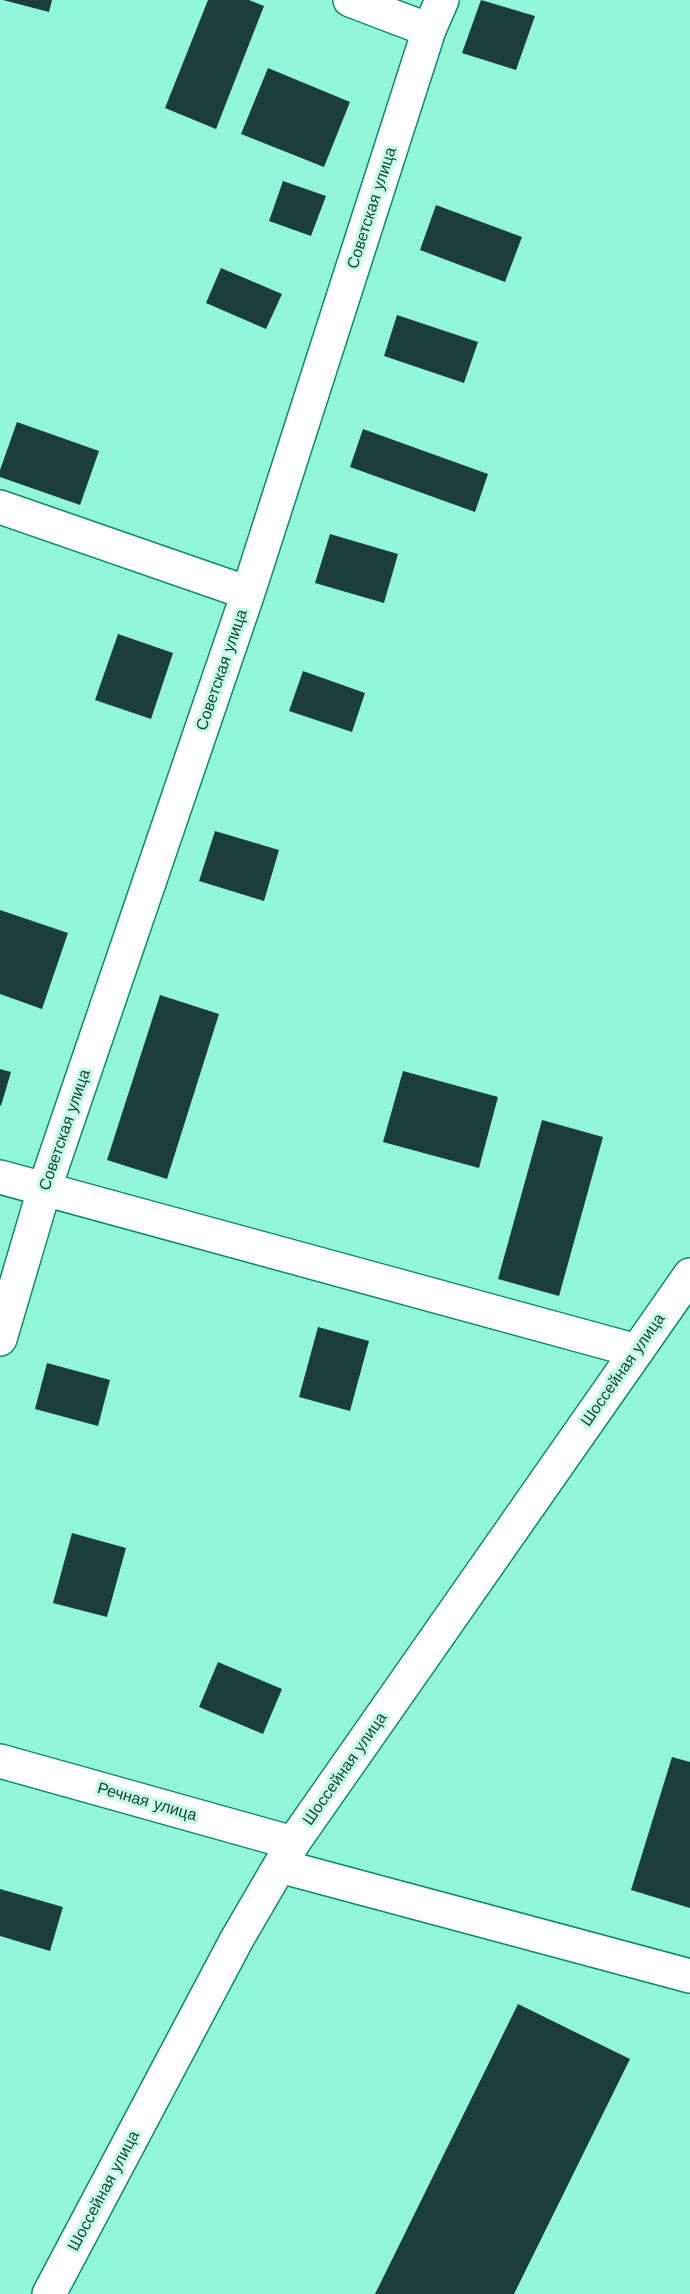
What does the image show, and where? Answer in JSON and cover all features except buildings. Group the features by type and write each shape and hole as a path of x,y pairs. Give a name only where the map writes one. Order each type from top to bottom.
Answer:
{"street":[{"path":"350,0 429,30"},
{"name":"Советская улица","path":"0,1339 44,1190 248,593 429,30 442,0"},
{"path":"0,507 248,593"},
{"path":"0,1177 636,1351"},
{"name":"Шоссейная улица","path":"49,2294 237,1939 287,1854 690,1275"},
{"name":"Речная улица","path":"0,1761 287,1854 690,1976"}]}
